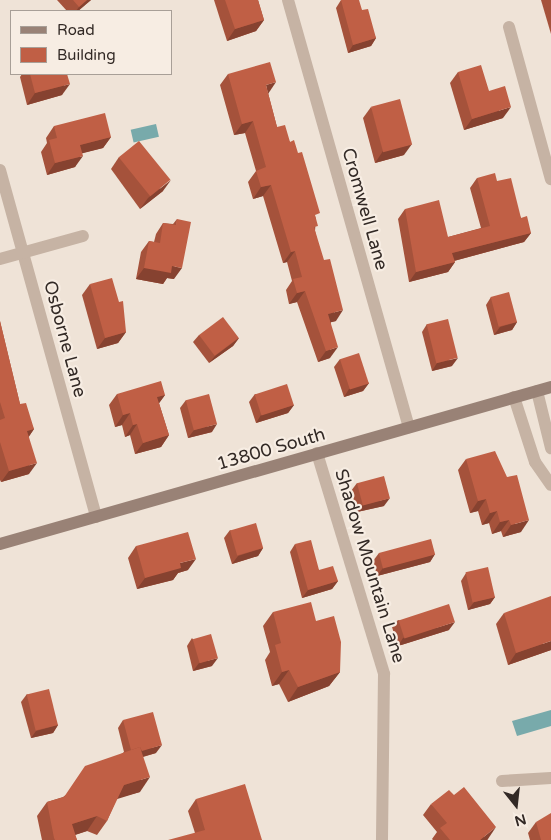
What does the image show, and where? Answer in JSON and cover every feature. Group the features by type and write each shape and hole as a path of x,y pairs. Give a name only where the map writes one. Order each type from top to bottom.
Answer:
{"main road":[{"name":"13800 South","path":"0,544 551,387"}],"street":[{"name":"Cromwell Lane","path":"288,0 409,427"},
{"path":"509,27 551,179"},
{"name":"Osborne Lane","path":"0,170 96,517"},
{"path":"0,259 83,236"},
{"path":"537,391 551,448"},
{"path":"514,397 535,462 551,480"},
{"name":"Shadow Mountain Lane","path":"317,453 384,674 382,840"},
{"path":"502,781 551,778"}],"water":[{"path":"156,124 159,137 134,143 131,130"},
{"path":"551,710 551,726 517,736 512,721"}],"building":[{"path":"73,0 87,0 79,7"},
{"path":"225,0 258,0 264,20 235,29"},
{"path":"341,0 359,0 362,10 368,9 376,38 353,45"},
{"path":"270,62 276,82 266,85 277,127 285,125 290,142 294,140 298,153 302,152 320,213 315,215 318,226 314,227 324,260 330,259 343,310 328,314 338,347 326,351 305,291 297,293 293,279 302,277 295,251 291,252 271,185 261,187 256,171 266,167 253,121 242,124 228,74"},
{"path":"481,65 489,91 505,86 511,107 472,119 458,72"},
{"path":"30,75 67,75 70,84 35,93"},
{"path":"400,99 412,144 383,152 371,107"},
{"path":"105,113 111,137 80,145 83,156 55,163 49,140 57,138 54,126"},
{"path":"139,141 170,180 150,196 119,157"},
{"path":"495,173 497,181 511,178 521,218 527,216 531,233 452,253 455,262 416,272 405,209 439,200 448,237 490,226 477,178"},
{"path":"177,219 191,222 182,268 172,266 171,273 144,268 149,241 160,243 163,223 176,225"},
{"path":"112,278 119,302 123,301 126,332 105,338 90,284"},
{"path":"509,292 517,322 499,327 491,297"},
{"path":"223,317 239,338 215,356 199,335"},
{"path":"448,319 458,358 436,363 427,324"},
{"path":"0,321 20,404 26,403 34,429 27,431 37,463 9,471 0,442 0,420 5,418 0,402"},
{"path":"359,353 369,383 350,390 340,359"},
{"path":"161,381 165,395 157,397 169,435 143,443 137,424 133,425 130,413 123,415 117,394"},
{"path":"287,384 294,405 261,415 255,395"},
{"path":"209,394 217,424 194,430 186,400"},
{"path":"495,451 507,477 517,475 529,520 511,525 509,520 500,522 497,511 490,513 486,499 478,501 466,459"},
{"path":"384,476 390,498 363,505 357,483"},
{"path":"256,523 263,548 237,555 230,530"},
{"path":"188,532 196,559 180,563 181,568 145,578 136,546"},
{"path":"431,539 435,554 383,568 379,553"},
{"path":"311,540 319,570 333,566 338,581 308,590 295,544"},
{"path":"488,567 495,597 473,602 466,572"},
{"path":"551,596 551,641 516,653 504,613"},
{"path":"311,602 316,621 334,616 341,642 340,672 298,687 289,670 282,672 275,645 281,643 273,612"},
{"path":"449,604 455,622 404,638 399,620"},
{"path":"211,634 218,658 200,663 193,639"},
{"path":"49,689 58,725 36,730 27,695"},
{"path":"153,712 162,745 142,751 140,747 131,750 123,720"},
{"path":"140,747 150,777 124,785 107,821 97,816 72,824 77,840 55,840 47,802 64,797 85,766"},
{"path":"245,784 262,840 168,840 205,830 196,799"},
{"path":"464,787 496,827 480,840 450,840 440,828 447,823 431,804 449,790 454,795"},
{"path":"551,813 551,840 541,840 536,822"}]}
